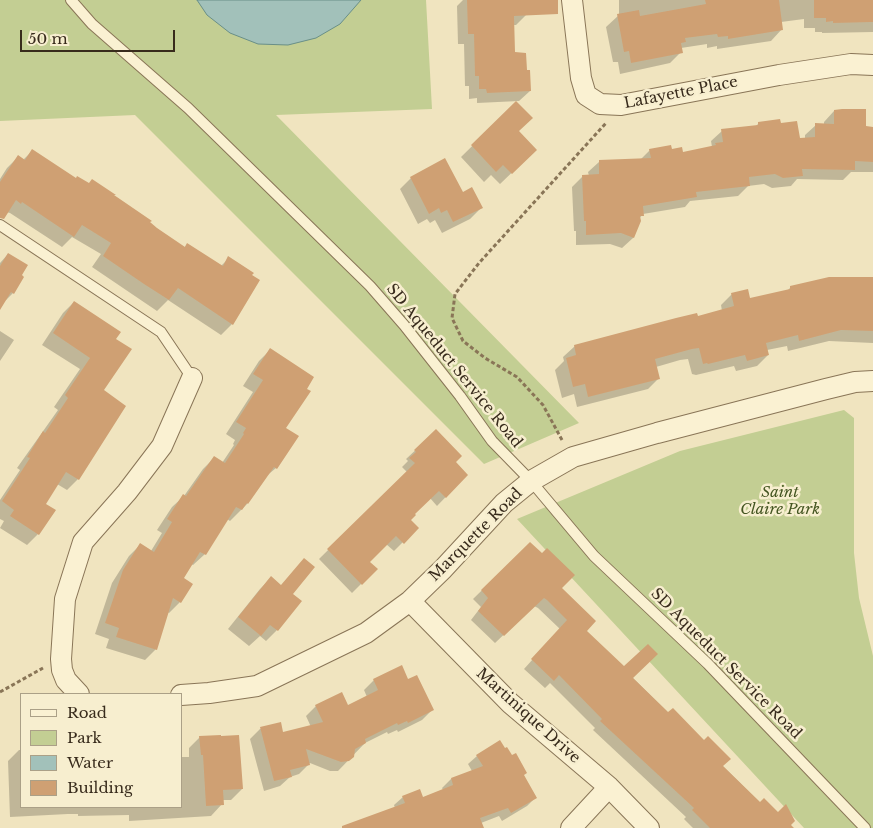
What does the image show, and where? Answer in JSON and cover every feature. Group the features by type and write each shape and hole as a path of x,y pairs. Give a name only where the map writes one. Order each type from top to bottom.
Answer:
{"street":[{"name":"Lafayette Place","path":"572,0 581,78 586,95 600,104 621,105 779,75 851,64 873,66"},
{"path":"79,693 66,680 62,670 61,659 65,599 83,542 127,492 162,446 192,378"},
{"name":"Marquette Road","path":"182,695 257,686 366,633 410,601 443,569 504,503 531,481 573,457 656,433 826,389 855,382 873,381"},
{"name":"Martinique Drive","path":"410,601 510,703 609,787 648,828"},
{"path":"571,828 609,787"}],"lane":[{"name":"SD Aqueduct Service Road","path":"71,0 92,24 188,108 370,286 460,396 492,441 531,481 594,556 708,664 865,828"},
{"path":"0,225 161,332 192,378"}],"path":[{"path":"573,457 543,405 517,377 485,358 463,341 452,318 455,294 479,263 598,134 621,105"},
{"path":"0,692 61,659"}],"green space":[{"path":"0,0 426,0 432,109 276,115 579,423 484,464 135,115 0,121"},
{"name":"Saint Claire Park","path":"844,410 854,418 854,553 859,598 873,656 873,828 804,828 517,519 680,451"}],"water":[{"path":"197,0 361,0 340,24 316,38 288,45 258,44 230,33 207,15"}],"building":[{"path":"467,0 558,0 558,14 514,16 515,52 526,53 527,70 530,70 531,91 487,93 486,89 479,89 479,76 475,76 474,34 468,34"},
{"path":"705,0 779,0 783,30 728,39 728,36 718,37 717,34 685,38 686,42 681,43 683,53 631,63 629,51 624,52 617,14 639,10 640,16 706,4"},
{"path":"814,0 873,0 873,22 833,23 833,21 826,22 826,18 814,18"},
{"path":"516,101 533,118 519,131 537,150 512,174 503,165 496,172 471,145"},
{"path":"866,109 866,126 873,127 873,162 855,161 855,170 802,169 803,176 783,178 775,174 749,177 750,186 696,192 697,197 643,206 644,216 640,216 641,221 634,238 621,233 586,235 582,175 599,174 599,160 651,158 649,149 671,145 672,149 682,147 683,152 716,145 715,143 723,142 721,129 758,125 758,122 780,119 781,123 797,121 800,138 815,137 815,123 834,124 834,110"},
{"path":"32,149 76,178 77,176 89,183 92,179 152,221 150,222 157,228 185,247 187,243 223,266 228,256 254,273 252,275 260,280 233,325 178,288 169,300 144,284 103,256 111,243 82,225 74,237 22,202 21,204 16,200 4,219 0,218 0,182 18,155 25,160"},
{"path":"445,158 463,192 472,187 483,208 453,222 447,210 441,213 439,208 429,214 410,177"},
{"path":"8,253 28,265 22,275 24,277 14,294 11,292 0,310 0,266"},
{"path":"829,277 873,277 873,331 841,330 799,341 798,335 766,343 769,355 747,361 745,355 703,364 699,348 692,349 655,359 660,379 588,397 585,384 573,387 566,358 576,355 574,345 676,318 697,313 698,316 734,306 731,293 748,289 750,298 790,289 790,286"},
{"path":"74,301 121,332 116,339 132,349 104,390 126,406 79,480 66,472 46,504 56,510 39,535 10,516 14,510 2,501 30,458 27,457 43,431 45,433 68,398 65,395 90,358 53,333"},
{"path":"270,348 314,377 307,389 311,391 286,428 299,436 277,469 274,467 248,504 242,510 236,507 206,555 200,552 184,578 193,584 181,603 173,598 157,650 116,637 119,628 105,623 123,570 140,543 154,552 172,522 167,519 183,494 186,496 214,456 225,463 244,434 246,428 236,422 263,380 253,374"},
{"path":"436,429 462,456 456,462 468,475 446,498 439,491 415,514 411,520 419,528 404,544 396,536 370,562 378,569 362,585 327,549 415,463 409,458 416,452 414,450"},
{"path":"530,542 542,553 547,548 575,575 562,588 596,621 587,631 624,666 648,644 658,654 633,678 668,712 673,708 704,740 708,736 731,759 723,766 760,802 764,798 778,812 786,804 795,821 791,825 794,828 710,828 692,810 694,808 600,721 602,719 559,675 554,681 531,659 567,620 547,600 544,598 504,636 478,611 488,598 481,590"},
{"path":"304,558 315,567 293,594 302,601 278,631 270,625 261,636 238,617 271,576 281,585"},
{"path":"402,665 408,679 417,675 434,710 408,723 407,721 398,725 397,723 365,739 366,743 355,749 354,757 349,761 341,762 306,749 310,765 290,770 292,777 274,781 260,727 281,722 283,732 323,722 315,705 342,692 348,705 378,690 373,679"},
{"path":"239,735 243,789 223,790 224,805 206,806 203,755 201,755 199,736"},
{"path":"500,740 512,755 516,753 527,773 524,775 537,798 511,813 508,808 480,818 484,828 342,828 342,826 405,803 402,796 420,789 423,797 453,785 451,778 483,766 476,755"}]}
